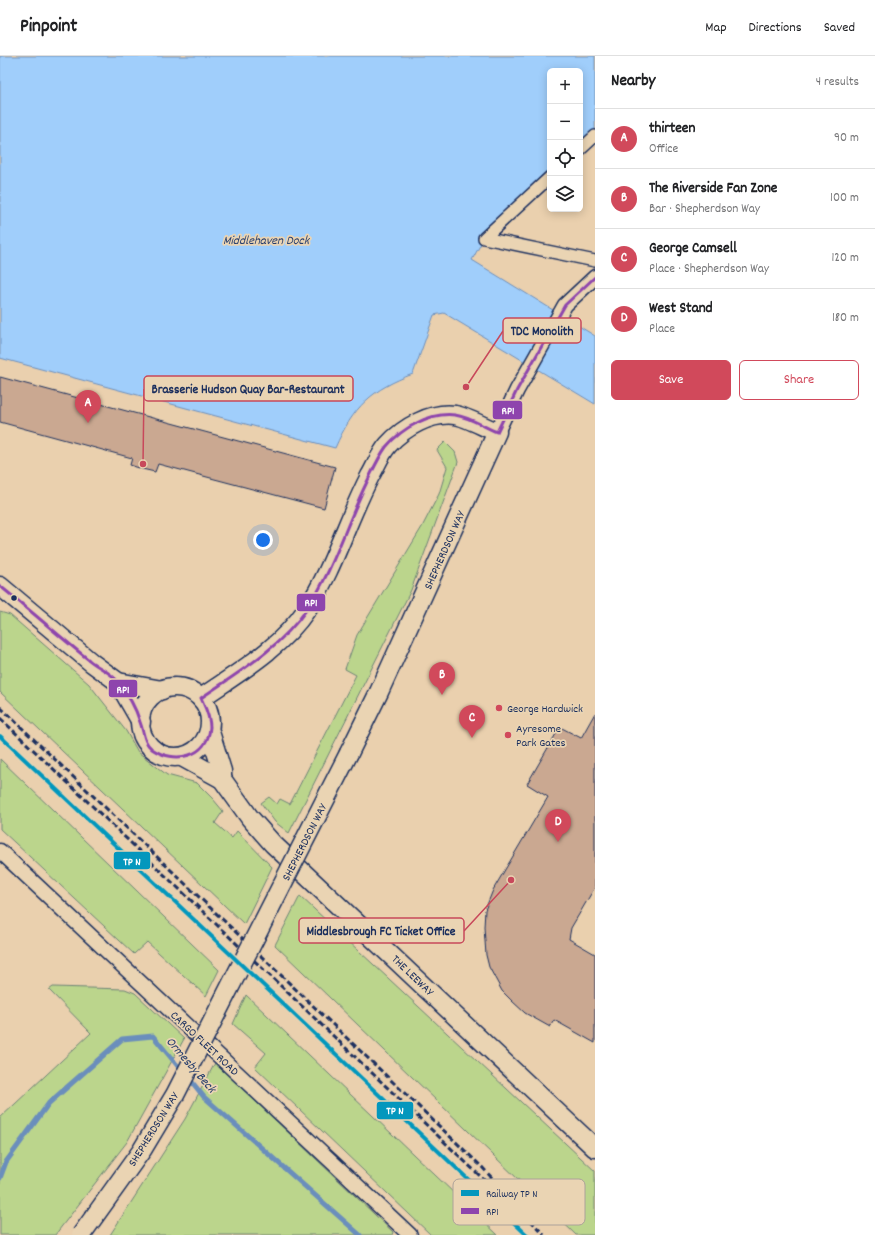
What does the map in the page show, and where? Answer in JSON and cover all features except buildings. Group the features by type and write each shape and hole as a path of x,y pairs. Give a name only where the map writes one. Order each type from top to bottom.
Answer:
{"street":[{"path":"583,147 595,136"},
{"path":"547,180 484,238 595,261"},
{"path":"201,698 243,671 274,647 286,636 306,611 323,584 357,501 381,456 396,437 407,428 426,419 456,416 497,432 517,390 565,305 595,277"},
{"name":"SHEPHERDSON WAY","path":"81,1235 142,1150 175,1095 379,692 497,432"},
{"path":"0,586 92,663 118,682 140,722"},
{"path":"118,682 162,690"},
{"path":"172,687 193,691 201,698 208,708 211,720 210,732 205,743 196,752 182,757 173,758 161,755 151,748 143,738 140,722 141,714 146,703 153,695 162,690 172,687"},
{"name":"THE LEEWAY","path":"210,732 222,771 222,779"},
{"name":"THE LEEWAY","path":"182,757 222,779 250,818 273,844 595,1148"},
{"name":"CARGO FLEET ROAD","path":"0,851 410,1235"}],"green space":[{"path":"445,442 455,452 458,462 411,590 289,833 275,822 261,803 269,797 277,804 280,799 290,804 356,675 345,669 357,635 422,527 439,494 447,467 437,450"},
{"path":"0,612 10,615 89,684 126,731 138,752 167,775 197,783 223,811 215,823 232,838 237,831 272,867 244,924 0,692"},
{"path":"0,759 219,970 206,996 147,942 134,954 0,829"},
{"path":"300,896 595,1171 595,1235 576,1235 566,1225 585,1225 585,1179 518,1179 275,945"},
{"path":"53,987 125,989 135,993 184,1039 127,1142 55,1235 0,1235 0,1118 91,1033 49,990"},
{"path":"246,995 453,1192 453,1225 488,1225 498,1235 431,1235 255,1067 266,1053 233,1024"},
{"path":"215,1063 393,1232 392,1235 110,1235 185,1119"}],"water":[{"name":"Middlehaven Dock","path":"0,56 595,56 595,136 583,147 583,68 547,68 547,180 484,238 472,260 595,336 595,404 444,313 434,315 413,374 386,386 365,401 349,421 335,448 0,358"}],"waterway":[{"name":"Ormesby Beck","path":"0,1178 6,1162 49,1103 122,1039 153,1036 182,1071"},
{"name":"Ormesby Beck","path":"188,1077 204,1097 360,1235"}],"railway":[{"path":"0,707 493,1179"},
{"path":"0,718 483,1179"},
{"path":"535,1225 544,1235"}],"transit line":[{"name":"RP1","path":"0,586 89,660 115,679 125,691 134,707 145,740 152,749 161,754 179,757 197,752 203,746 208,737 210,727 206,708 201,698 244,669 272,647 296,623 307,609 332,564 366,484 386,447 408,428 436,416 461,416 497,432 517,390 565,305 595,277"},
{"path":"0,736 468,1179"},
{"path":"516,1225 527,1235"}],"place":[{"name":"TDC Monolith","path":"466,387"},
{"name":"thirteen","path":"88,423"},
{"name":"Brasserie Hudson Quay Bar-Restaurant","path":"143,464"},
{"name":"The Riverside Fan Zone","path":"442,695"},
{"name":"George Hardwick","path":"499,708"},
{"name":"Ayresome Park Gates","path":"508,735"},
{"name":"George Camsell","path":"472,738"},
{"name":"West Stand","path":"558,842"},
{"name":"Middlesbrough FC Ticket Office","path":"511,880"}]}
